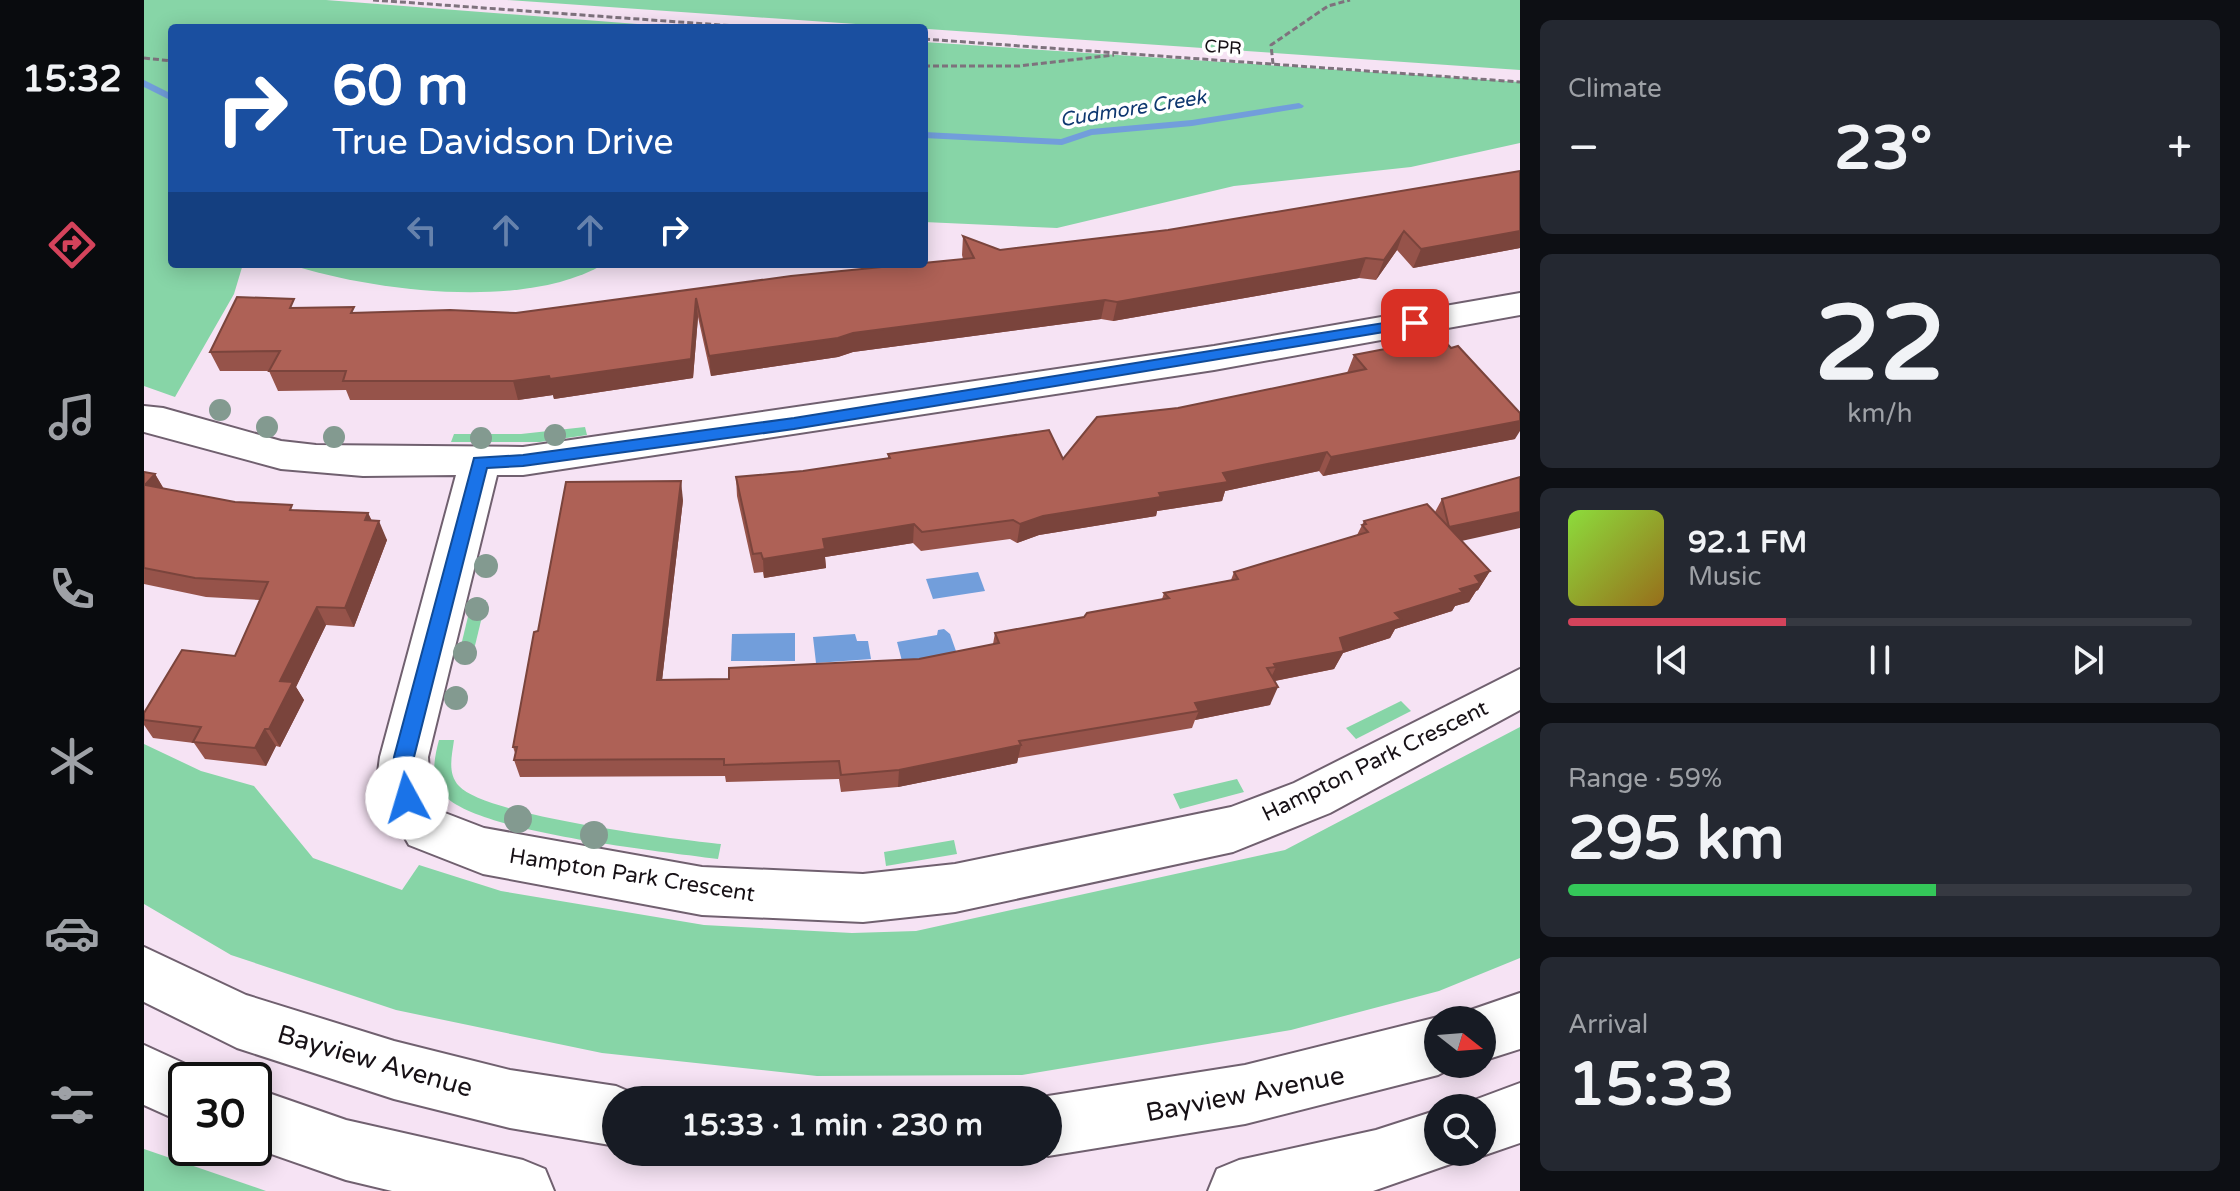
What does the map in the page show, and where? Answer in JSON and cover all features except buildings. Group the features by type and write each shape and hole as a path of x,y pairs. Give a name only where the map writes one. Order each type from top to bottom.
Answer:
{"street":[{"path":"144,419 163,421 281,455 316,459 523,461 1513,314"},
{"name":"Hampton Park Crescent","path":"480,462 404,757 402,780 407,798 427,829 483,851 741,895 863,898 955,888 1233,829 1312,798 1520,688"},
{"name":"Bayview Avenue","path":"144,973 237,1020 394,1070 510,1099 602,1114"},
{"path":"1496,1029 1520,1021"},
{"name":"Bayview Avenue","path":"1062,1124 1180,1110 1353,1072 1424,1050"},
{"path":"144,1074 168,1086"},
{"path":"1496,1121 1520,1113"},
{"path":"272,1124 346,1150 523,1191"},
{"path":"1239,1191 1376,1160 1424,1145"}],"path":[{"path":"373,0 707,24"},
{"path":"1273,64 1271,45 1328,6 1350,0"},
{"name":"CPR","path":"928,39 1520,82"},
{"path":"928,66 978,69 1063,66 1123,53"},
{"path":"144,58 168,61"}],"green space":[{"path":"144,0 326,0 637,24 168,24 168,268 242,268 234,294 175,397 144,386"},
{"path":"507,0 1520,0 1520,70 928,29 928,24 854,24"},
{"path":"928,42 1520,82 1520,143 1411,167 1234,186 1057,228 928,222"},
{"path":"302,268 595,268 571,279 533,288 491,292 404,288"},
{"path":"585,427 587,435 540,442 451,442 454,434 521,434"},
{"path":"472,600 486,600 472,658 458,658"},
{"path":"1401,701 1411,711 1356,739 1346,728"},
{"path":"1520,727 1520,958 1439,991 1291,1030 1022,1075 817,1076 602,1053 396,1010 231,955 144,904 144,744 201,771 254,786 313,858 402,890 419,865 501,891 704,925 852,933 916,931 1285,850"},
{"path":"439,740 454,740 453,776 459,786 476,797 505,807 583,824 721,844 718,859 574,838 496,821 466,810 446,797 437,784 435,762"},
{"path":"1237,779 1244,792 1180,809 1173,794"},
{"path":"954,840 957,854 886,866 884,852"},
{"path":"144,1149 168,1157 168,1166 193,1166 266,1191 144,1191"}],"water":[{"path":"978,572 985,591 933,599 926,579"},
{"path":"944,629 950,634 957,654 902,661 897,642 937,635 938,630"},
{"path":"795,633 795,661 731,661 732,634"},
{"path":"855,634 857,641 868,641 871,659 816,663 813,637"}],"waterway":[{"name":"Cudmore Creek","path":"144,83 168,96"},
{"name":"Cudmore Creek","path":"928,135 1062,142 1091,132 1192,123 1299,106"}],"route":[{"path":"407,798 402,780 404,757 480,462 523,461 794,423 1173,365 1415,323"}]}
